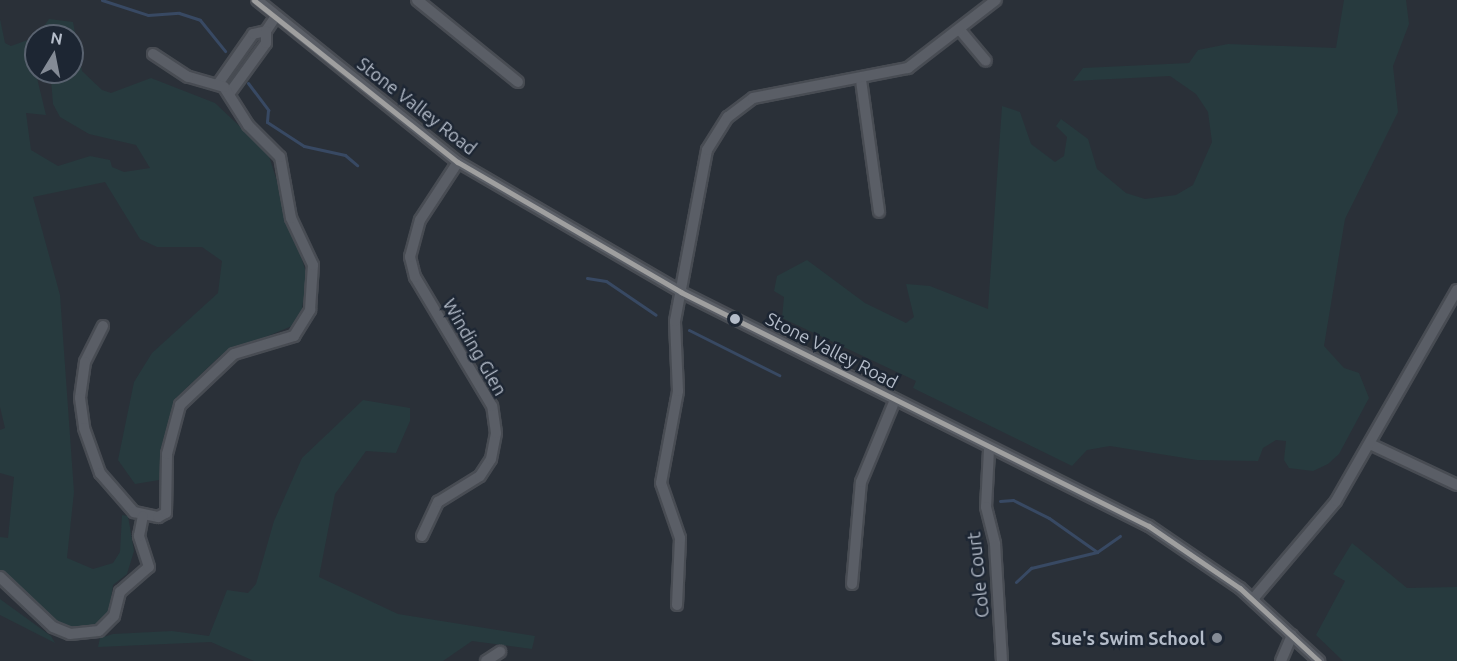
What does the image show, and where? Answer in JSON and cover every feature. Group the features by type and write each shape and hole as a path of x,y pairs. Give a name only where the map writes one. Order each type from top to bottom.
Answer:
{"street":[{"name":"Stone Valley Road","path":"255,0 458,162 681,292 989,450 1149,526 1252,599 1319,661"},
{"path":"417,0 518,82"},
{"path":"677,605 680,538 661,483 678,391 674,341 707,150 728,117 765,93 861,80 908,68 996,0"},
{"path":"224,89 266,43 266,31 276,16"},
{"path":"960,30 986,61"},
{"path":"224,89 253,34 266,31"},
{"path":"143,516 166,513 169,437 189,393 234,354 294,336 310,310 315,276 291,218 285,166 241,116 224,89 188,77 153,54"},
{"path":"861,80 879,212"},
{"name":"Winding Glen","path":"422,536 438,502 480,476 491,459 496,433 492,406 415,277 411,257 420,220 458,162"},
{"path":"1252,599 1336,501 1372,445 1457,290"},
{"path":"103,326 85,362 80,398 84,428 100,473 143,516"},
{"path":"852,584 861,482 895,400"},
{"path":"1372,445 1457,485"},
{"name":"Cole Court","path":"989,450 986,507 995,544 1002,661"},
{"path":"0,577 53,627 70,634 99,632 114,616 120,592 149,567 139,536 143,516"},
{"path":"1281,661 1292,635"},
{"path":"486,661 500,652"}],"green space":[{"path":"1344,0 1406,0 1409,24 1393,66 1398,112 1345,219 1324,346 1344,368 1359,373 1369,398 1339,454 1328,464 1313,471 1289,468 1284,460 1286,441 1276,440 1263,448 1258,461 1197,460 1110,446 1087,450 1072,466 913,388 916,381 782,318 784,297 774,291 777,276 807,260 865,303 906,323 914,317 906,284 930,286 988,309 1002,106 1020,112 1031,144 1055,162 1064,156 1067,137 1056,126 1061,119 1088,139 1097,169 1126,193 1145,199 1176,195 1193,185 1212,142 1208,112 1196,94 1170,76 1073,81 1083,68 1189,63 1198,50 1228,44 1336,48"},
{"path":"0,19 5,43 11,46 24,41 24,84 38,84 46,115 26,113 31,150 58,166 90,156 110,160 112,167 124,172 150,168 136,145 89,134 60,117 53,104 51,84 84,84 84,73 102,90 111,93 151,78 215,103 268,153 307,275 301,315 292,326 220,356 174,400 159,480 135,484 118,460 134,382 152,353 218,293 222,261 202,247 157,247 140,239 105,182 33,197 60,295 74,492 67,558 93,569 113,563 120,552 122,515 128,516 134,551 127,574 113,585 108,620 76,630 61,628 0,573 0,537 8,538 14,477 0,473 0,430 5,428 0,407"},
{"path":"49,19 73,22 73,24 45,24"},
{"path":"363,400 410,408 410,421 396,453 366,451 335,494 319,577 398,614 535,636 532,649 472,641 443,661 254,661 211,642 98,647 100,638 113,634 172,631 209,636 227,590 248,593 256,584 274,521 302,458"},
{"path":"1352,543 1407,588 1457,587 1457,661 1343,661 1316,635 1345,581 1333,574"},
{"path":"0,599 51,636 55,643 0,615"}],"waterway":[{"path":"102,0 148,15 179,13 200,20 225,51"},
{"path":"248,83 268,110 267,122 304,146 345,155 357,165"},
{"path":"587,278 606,281 656,315"},
{"path":"689,330 779,375"},
{"path":"1000,501 1013,500 1049,518 1097,552 1120,536"},
{"path":"1016,582 1031,568 1097,552"}],"transit line":[{"path":"254,0 458,162 681,292 1149,526 1240,588 1319,661"}],"place":[{"name":"Sue's Swim School","path":"1217,638"}]}
